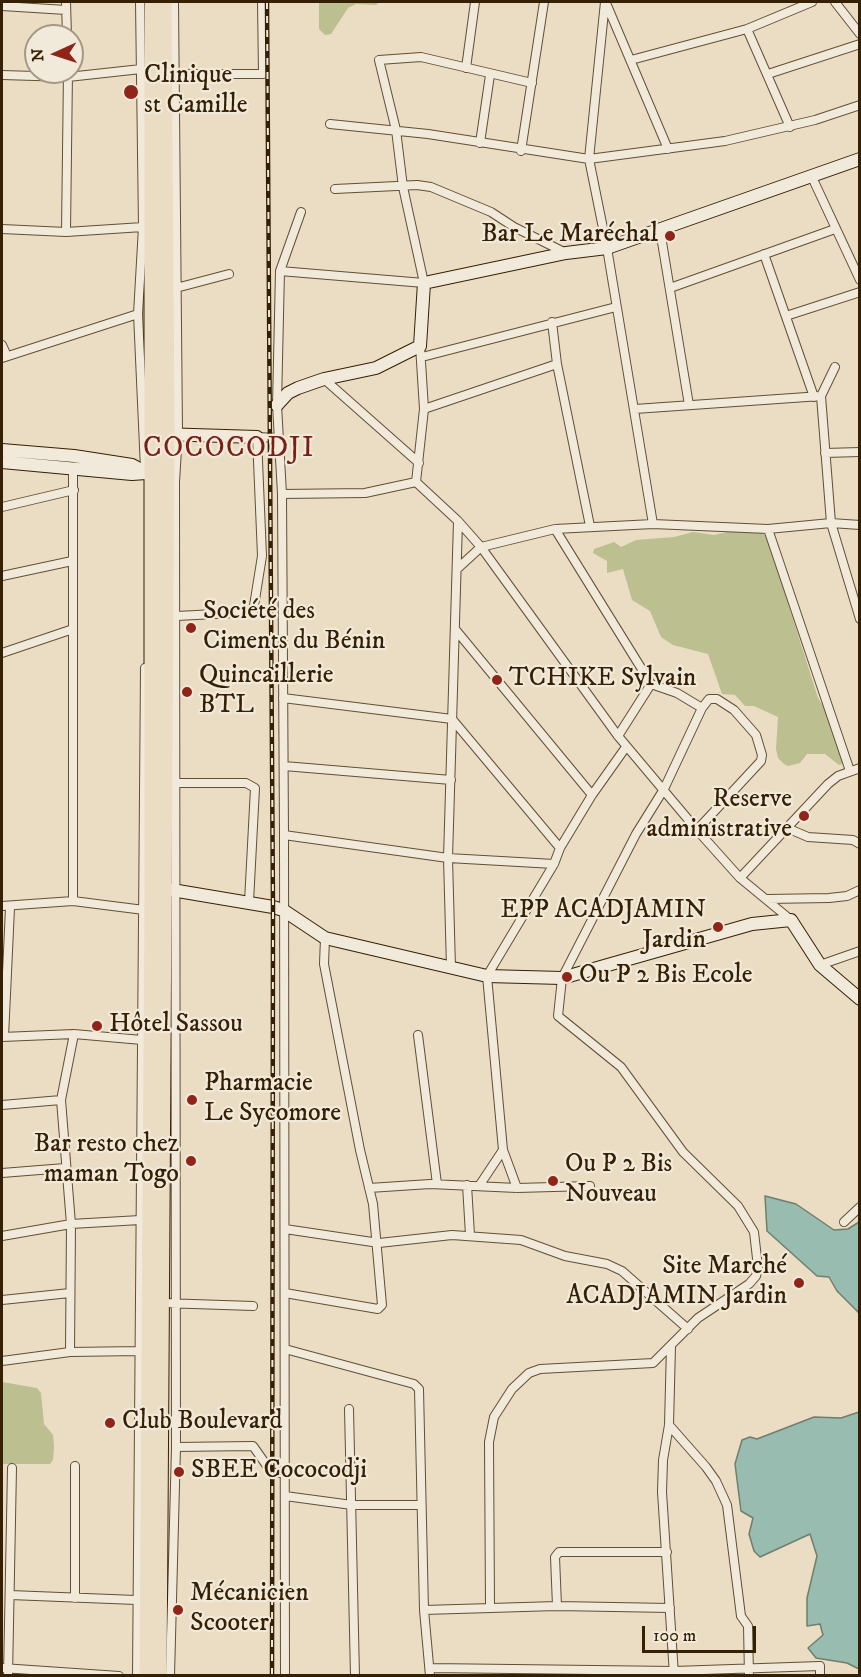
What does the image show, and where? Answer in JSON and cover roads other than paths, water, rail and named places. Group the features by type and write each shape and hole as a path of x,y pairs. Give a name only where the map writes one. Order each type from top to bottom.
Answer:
{"highway":[{"path":"153,2 166,433"},
{"path":"147,1676 160,472 166,433 164,2"},
{"path":"159,1676 170,1303 171,890 160,472"}],"street":[{"path":"140,2 143,227 138,314 177,615 171,890 249,902 283,910 325,938 487,976 562,978 752,924 791,920"},
{"path":"137,1676 144,910 160,472 166,433 176,288 174,2"},
{"path":"175,74 263,74 262,2"},
{"path":"466,68 475,2"},
{"path":"521,151 544,2"},
{"path":"605,2 669,149"},
{"path":"605,2 590,159 608,248 653,524"},
{"path":"631,60 747,29 812,2"},
{"path":"836,2 860,34"},
{"path":"2,6 66,6 67,24"},
{"path":"747,29 790,126"},
{"path":"768,74 860,44"},
{"path":"416,482 424,409 421,352 424,283 403,187 396,130 379,60 421,57 532,83"},
{"path":"84,74 141,69"},
{"path":"2,75 24,75"},
{"path":"480,143 490,75"},
{"path":"66,231 68,84"},
{"path":"330,124 396,130 521,151 590,159 725,141 790,126 860,105"},
{"path":"280,270 424,283 566,253 608,248 860,159"},
{"path":"811,175 860,280"},
{"path":"335,189 431,187 491,212 514,227 566,253"},
{"path":"285,1676 284,766 282,494 277,405 280,270 301,212"},
{"path":"2,229 66,231 143,227"},
{"path":"670,288 835,229"},
{"path":"660,230 689,405"},
{"path":"764,254 818,397 831,523 860,619"},
{"path":"176,288 229,274"},
{"path":"786,316 860,291"},
{"path":"277,405 288,393 324,379 376,368 421,352 616,307"},
{"path":"2,345 4,357 138,314"},
{"path":"552,322 557,364 590,526"},
{"path":"424,409 557,364"},
{"path":"818,397 836,367"},
{"path":"324,379 419,463"},
{"path":"634,409 818,397"},
{"path":"166,433 279,438"},
{"path":"177,615 253,612 261,556 257,438"},
{"path":"2,450 74,456 160,472"},
{"path":"825,453 860,452"},
{"path":"2,462 132,474 160,472"},
{"path":"73,469 73,902"},
{"path":"282,494 364,493 416,482"},
{"path":"416,482 458,520 481,547 626,747 697,830 740,878 791,920 820,965 860,999"},
{"path":"2,507 74,490"},
{"path":"451,968 448,858 458,520"},
{"path":"457,569 481,547 555,529 653,524 768,529 831,523 860,525"},
{"path":"555,529 651,684 677,693 702,708"},
{"path":"768,529 850,771"},
{"path":"2,576 72,561"},
{"path":"2,653 73,629"},
{"path":"455,629 592,795"},
{"path":"618,736 651,684"},
{"path":"283,698 452,719 560,848"},
{"path":"490,1607 489,1442 494,1417 502,1402 529,1373 540,1369 652,1363 698,1318 749,1284 756,1276 758,1267 754,1232 738,1206 683,1152 621,1067 558,1016 562,978 636,834 664,789 702,708 713,698 734,710 756,735 762,755 761,761 697,830"},
{"path":"517,1188 503,1150 487,976 592,795 626,747"},
{"path":"284,766 451,780"},
{"path":"740,878 828,784 860,768"},
{"path":"175,783 246,783 255,788 249,902"},
{"path":"787,828 808,837 853,840 860,844"},
{"path":"284,835 448,858 554,864"},
{"path":"767,899 829,898 847,896 859,890"},
{"path":"142,1040 74,1034 3,1037 6,907 73,902 144,910"},
{"path":"285,1293 378,1309 382,1305 379,1243 324,964 325,938"},
{"path":"820,965 860,951"},
{"path":"70,1352 71,1224 61,1100 74,1034"},
{"path":"418,1035 437,1184"},
{"path":"2,1105 61,1100"},
{"path":"479,1186 503,1150"},
{"path":"2,1173 65,1168"},
{"path":"369,1188 437,1184 517,1188 590,1186"},
{"path":"467,1185 470,1235"},
{"path":"844,1222 860,1207"},
{"path":"2,1236 71,1224 140,1220"},
{"path":"285,1229 379,1243 470,1235 514,1239 565,1256 606,1264 625,1273 688,1329"},
{"path":"2,1300 70,1293"},
{"path":"170,1676 177,1447 170,1303 253,1306"},
{"path":"671,1346 669,1425 663,1460 674,1673"},
{"path":"285,1348 417,1386 424,1610 430,1672 749,1672 820,1666 820,1676"},
{"path":"2,1361 70,1352 139,1351"},
{"path":"349,1409 355,1676"},
{"path":"669,1425 716,1481 726,1505 741,1616 748,1626 749,1672"},
{"path":"177,1447 253,1446 272,1473 285,1473"},
{"path":"75,1466 75,1598"},
{"path":"12,1468 6,1670 119,1676"},
{"path":"285,1496 352,1505 420,1505"},
{"path":"557,1606 555,1557 559,1552 667,1552"},
{"path":"10,1594 136,1600"},
{"path":"424,1610 557,1606 670,1608"}],"water":[{"path":"765,1196 796,1204 834,1230 848,1229 859,1222 859,1313 837,1291 829,1277 817,1276 767,1231"},
{"path":"860,1412 859,1669 847,1663 816,1658 808,1648 823,1635 820,1624 807,1626 807,1598 817,1556 810,1534 760,1557 754,1551 749,1534 753,1518 741,1511 735,1464 742,1440 750,1437 757,1439 814,1417 841,1418"}],"railway":[{"path":"267,2 273,907 272,1676"}],"place":[{"name":"Clinique st Camille","path":"131,92"},
{"name":"Bar Le Maréchal","path":"670,236"},
{"name":"Société des Ciments du Bénin","path":"191,628"},
{"name":"TCHIKE Sylvain","path":"497,680"},
{"name":"Quincaillerie BTL","path":"187,692"},
{"name":"Reserve administrative","path":"804,816"},
{"name":"EPP ACADJAMIN Jardin","path":"718,927"},
{"name":"Ou P 2 Bis Ecole","path":"567,977"},
{"name":"Hôtel Sassou","path":"97,1026"},
{"name":"Pharmacie Le Sycomore","path":"192,1100"},
{"name":"Bar resto chez maman Togo","path":"191,1161"},
{"name":"Ou P 2 Bis Nouveau","path":"553,1181"},
{"name":"Site Marché ACADJAMIN Jardin","path":"799,1283"},
{"name":"Club Boulevard","path":"110,1423"},
{"name":"SBEE Cococodji","path":"179,1472"},
{"name":"Mécanicien Scooter","path":"178,1610"}],"district":[{"name":"COCOCODJI","path":"229,450"}]}
